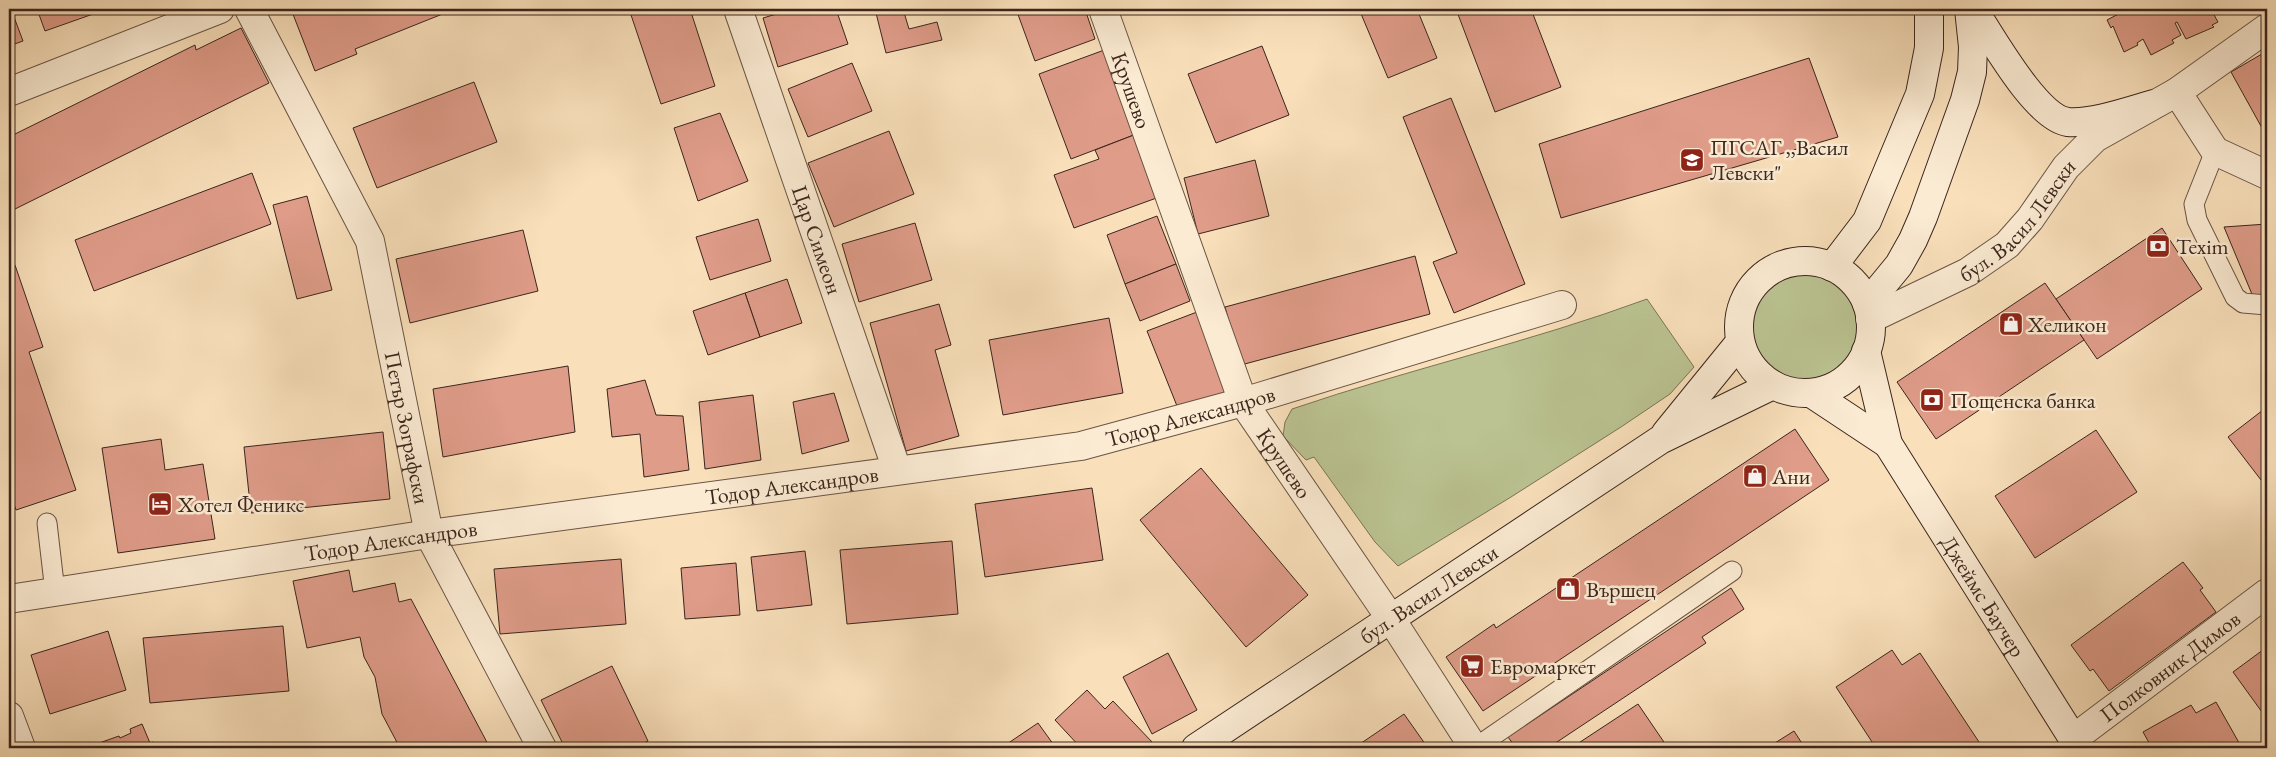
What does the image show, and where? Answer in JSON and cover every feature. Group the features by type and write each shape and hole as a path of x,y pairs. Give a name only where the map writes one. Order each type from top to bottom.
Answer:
{"street":[{"path":"9,92 220,9"},
{"name":"Петър Зографски","path":"249,9 370,241 429,534 542,748"},
{"name":"Цар Симеон","path":"738,9 898,470"},
{"name":"Крушево","path":"1103,9 1243,402 1391,619 1475,748"},
{"path":"1832,267 1867,221 1920,94 1929,48 1929,9"},
{"path":"1869,312 1912,240 1923,217 1965,100 1972,72 1973,47 1969,9"},
{"path":"1973,9 2038,104 2055,119 2077,122 2166,98 2215,151 2267,175"},
{"name":"бул. Васил Левски","path":"1869,312 1968,272 2007,245 2030,219 2066,167 2095,138 2166,98 2267,28"},
{"path":"1811,261 1832,267 1847,276 1858,289 1869,312 1870,335 1866,351 1857,367 1844,380 1828,389 1811,393 1791,392 1773,385 1758,374 1747,359 1740,342 1739,322 1744,301 1755,284 1771,270 1790,263 1811,261"},
{"name":"Тодор Александров","path":"9,599 429,534 1081,446 1243,402 1562,305"},
{"name":"бул. Васил Левски","path":"1660,440 1740,342"},
{"path":"1866,351 1888,444"},
{"name":"бул. Васил Левски","path":"1196,748 1660,440 1773,385"},
{"path":"1811,393 1888,444"},
{"name":"Джеймс Баучер","path":"1888,444 2076,744"},
{"name":"Полковник Димов","path":"2076,744 2267,593"},
{"path":"9,716 21,748"}],"lane":[{"path":"2215,151 2194,204 2197,220 2235,297 2243,303 2267,305"},
{"path":"46,523 55,592"},
{"path":"1475,748 1732,571"}],"green space":[{"path":"1805,273 1826,277 1843,289 1855,306 1859,327 1855,348 1843,365 1826,377 1805,381 1784,377 1767,365 1755,348 1751,327 1755,306 1767,289 1784,277"},
{"path":"1647,299 1694,367 1670,394 1511,497 1398,566 1375,542 1314,457 1306,460 1283,436 1285,422 1292,409 1559,329"}],"building":[{"path":"9,9 11,9 23,41 9,46"},
{"path":"37,9 94,9 96,13 45,31"},
{"path":"291,9 455,9 355,49 357,54 315,71"},
{"path":"629,9 690,9 715,86 661,104"},
{"path":"793,9 836,9 848,44 778,67 763,18"},
{"path":"875,9 903,9 909,29 937,22 942,40 886,53"},
{"path":"1016,9 1085,9 1095,39 1035,61"},
{"path":"1359,9 1417,9 1437,58 1388,78"},
{"path":"1456,9 1531,9 1561,87 1495,112"},
{"path":"2128,9 2206,9 2209,15 2213,13 2218,22 2212,25 2214,27 2186,39 2177,22 2175,23 2181,35 2172,40 2174,43 2151,55 2143,39 2137,43 2138,45 2124,52 2113,26 2111,28 2107,20"},
{"path":"241,28 269,83 9,212 9,137 195,45 196,50"},
{"path":"1262,46 1289,115 1216,143 1188,74"},
{"path":"1107,49 1139,133 1071,159 1039,74"},
{"path":"2267,51 2267,137 2231,72"},
{"path":"1809,58 1838,137 1561,218 1539,144"},
{"path":"852,63 872,111 808,137 788,89"},
{"path":"474,82 497,142 377,188 353,128"},
{"path":"1451,98 1525,284 1454,313 1433,262 1457,253 1403,117"},
{"path":"720,113 748,181 698,201 674,128"},
{"path":"889,131 914,194 834,227 808,163"},
{"path":"1139,133 1162,196 1074,228 1054,175 1099,159 1095,150"},
{"path":"1255,160 1269,216 1198,234 1184,178"},
{"path":"252,173 271,224 94,291 75,240"},
{"path":"307,196 332,290 297,299 273,205"},
{"path":"1157,216 1176,264 1125,284 1107,235"},
{"path":"758,219 771,261 710,280 696,237"},
{"path":"915,223 932,280 859,302 842,244"},
{"path":"2267,224 2267,298 2254,299 2224,227"},
{"path":"2162,228 2202,289 2097,359 2056,299"},
{"path":"523,230 538,291 410,323 396,259"},
{"path":"1415,256 1430,314 1241,365 1225,307"},
{"path":"9,260 11,266 15,265 43,347 29,352 76,490 16,510 9,490"},
{"path":"1176,264 1190,301 1140,321 1125,284"},
{"path":"787,279 802,323 760,337 745,293"},
{"path":"2045,283 2084,340 1936,439 1897,382"},
{"path":"745,293 760,337 708,355 693,311"},
{"path":"939,304 951,345 935,350 959,436 906,451 870,323"},
{"path":"1197,312 1231,396 1181,416 1147,331"},
{"path":"1109,318 1123,393 1003,415 989,340"},
{"path":"568,366 575,432 443,457 433,389"},
{"path":"645,380 656,415 683,416 689,470 644,477 640,434 612,437 607,389"},
{"path":"834,393 849,441 802,454 793,402"},
{"path":"753,395 761,460 705,469 699,402"},
{"path":"2267,407 2267,475 2261,480 2228,437"},
{"path":"1795,429 1829,480 1483,711 1446,657 1494,624 1496,628"},
{"path":"2096,430 2137,492 2035,558 1995,496"},
{"path":"383,432 390,499 251,513 244,447"},
{"name":"Хотел Феникс","path":"161,439 165,470 203,464 215,539 118,553 102,448"},
{"path":"1201,468 1308,595 1246,647 1140,520"},
{"path":"1092,488 1103,560 985,577 975,504"},
{"path":"952,541 958,614 847,624 840,550"},
{"path":"805,551 812,605 757,611 751,557"},
{"path":"621,559 626,624 500,634 494,569"},
{"path":"2183,562 2203,588 2200,590 2216,612 2109,691 2093,669 2090,671 2071,645"},
{"path":"736,563 740,615 685,619 681,568"},
{"path":"349,570 353,592 395,583 399,602 411,599 490,748 400,748 382,714 375,677 364,657 360,637 307,648 293,581"},
{"path":"1731,588 1744,609 1702,637 1706,643 1548,748 1516,748 1508,737"},
{"path":"283,626 289,691 150,703 143,638"},
{"path":"108,631 126,690 50,714 31,655"},
{"path":"2267,647 2267,719 2233,672"},
{"path":"1892,650 1902,665 1920,653 1983,748 1876,748 1836,687"},
{"path":"1168,653 1197,710 1152,734 1123,677"},
{"path":"612,666 648,741 632,748 565,748 541,700"},
{"path":"1087,690 1105,709 1113,701 1153,743 1148,748 1081,748 1055,720"},
{"path":"2216,702 2242,748 2152,748 2143,732 2191,705 2196,713"},
{"path":"1638,704 1668,748 1571,748"},
{"path":"1404,714 1428,748 1354,748"},
{"path":"1038,723 1056,748 1001,748"},
{"path":"142,724 150,743 153,742 155,748 85,748 119,736 120,738 131,733 130,729"},
{"path":"1794,731 1805,748 1767,748"}],"place":[{"name":"ПГСАГ ,,Васил Левски\"","path":"1692,160"},
{"name":"Texim","path":"2158,246"},
{"name":"Хеликон","path":"2011,324"},
{"name":"Пощенска банка","path":"1932,400"},
{"name":"Ани","path":"1755,476"},
{"name":"Хотел Феникс","path":"160,504"},
{"name":"Вършец","path":"1568,589"},
{"name":"Евромаркет","path":"1472,666"}]}
